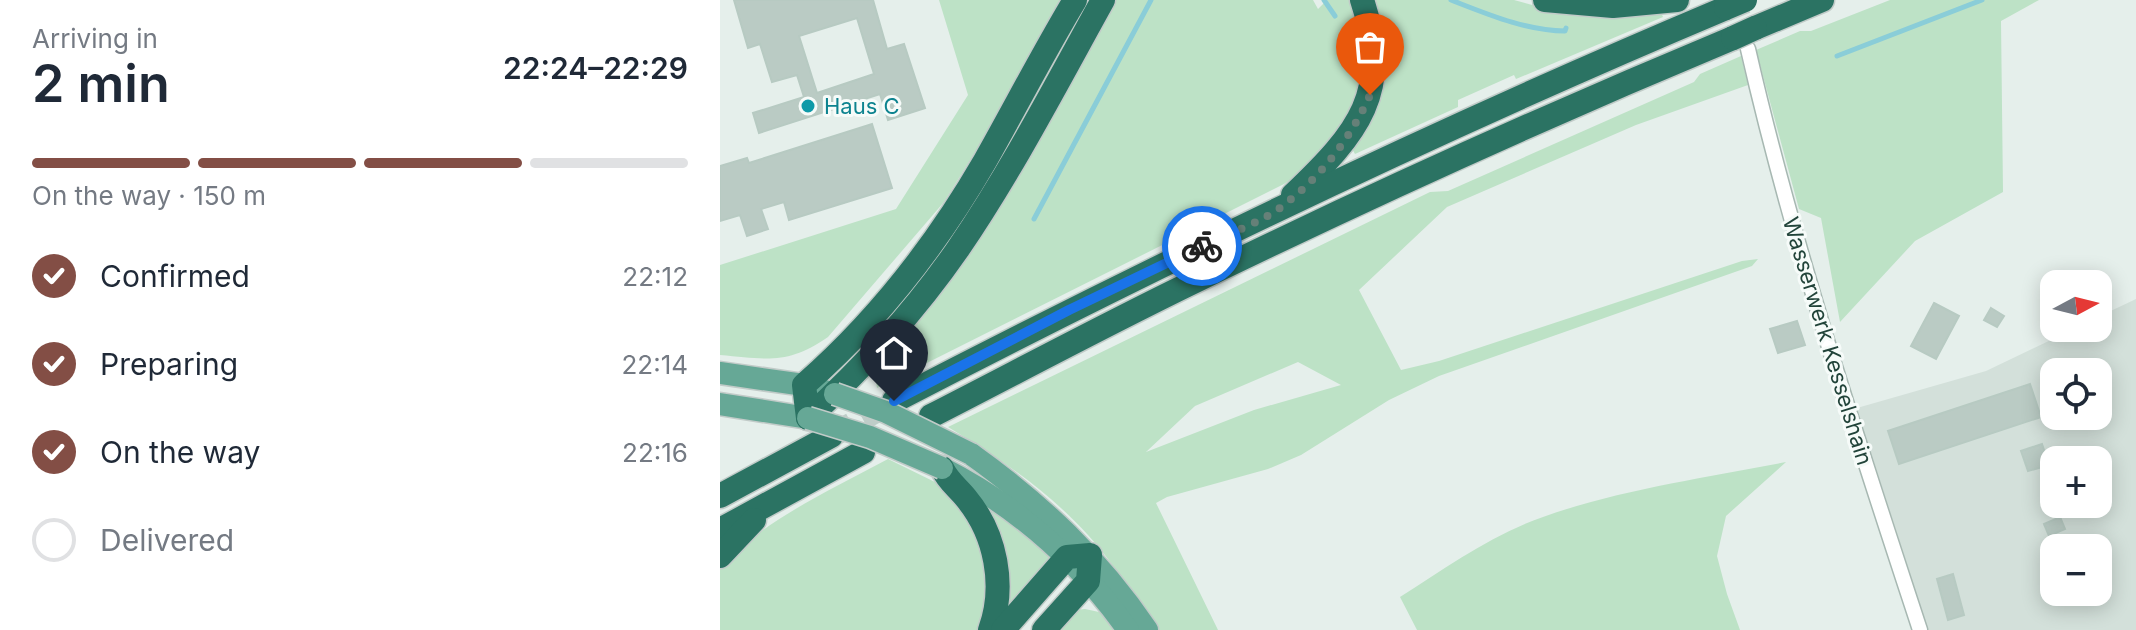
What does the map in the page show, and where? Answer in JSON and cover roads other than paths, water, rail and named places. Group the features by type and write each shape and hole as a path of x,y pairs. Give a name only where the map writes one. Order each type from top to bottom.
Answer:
{"highway":[{"path":"808,418 839,354 916,265 942,229 984,162 1075,0"},
{"path":"821,390 853,376 916,304 958,249 1103,0"},
{"path":"1280,208 1332,158 1356,126 1370,95 1375,64 1373,32 1362,0"},
{"path":"1545,0 1613,6 1677,0"},
{"path":"931,416 1183,287 1486,144 1745,38 1822,0"},
{"path":"894,401 1069,310 1280,208 1595,64 1736,4"},
{"path":"720,496 831,436"},
{"path":"720,530 863,452"},
{"path":"942,468 949,482 966,498 990,542 999,588 996,614 990,630"},
{"path":"720,556 776,498"},
{"path":"1003,630 1078,556 1088,581 1044,630"}],"main road":[{"path":"720,373 821,390 886,412 971,454 1017,487 1147,630"},
{"path":"720,404 808,418 870,437 942,468 1002,503 1078,556"},
{"path":"1088,581 1128,630"}],"street":[{"name":"Wasserwerk Kesselshain","path":"1745,38 1787,209 1854,430 1920,630"}],"waterway":[{"path":"1034,219 1151,0"},
{"path":"1324,0 1335,16"},
{"path":"1451,0 1522,25 1565,31 1566,28"},
{"path":"1837,56 1982,0"}],"tunnel":[{"path":"831,436 894,401"}],"place":[{"name":"Haus C","path":"808,106"}]}
